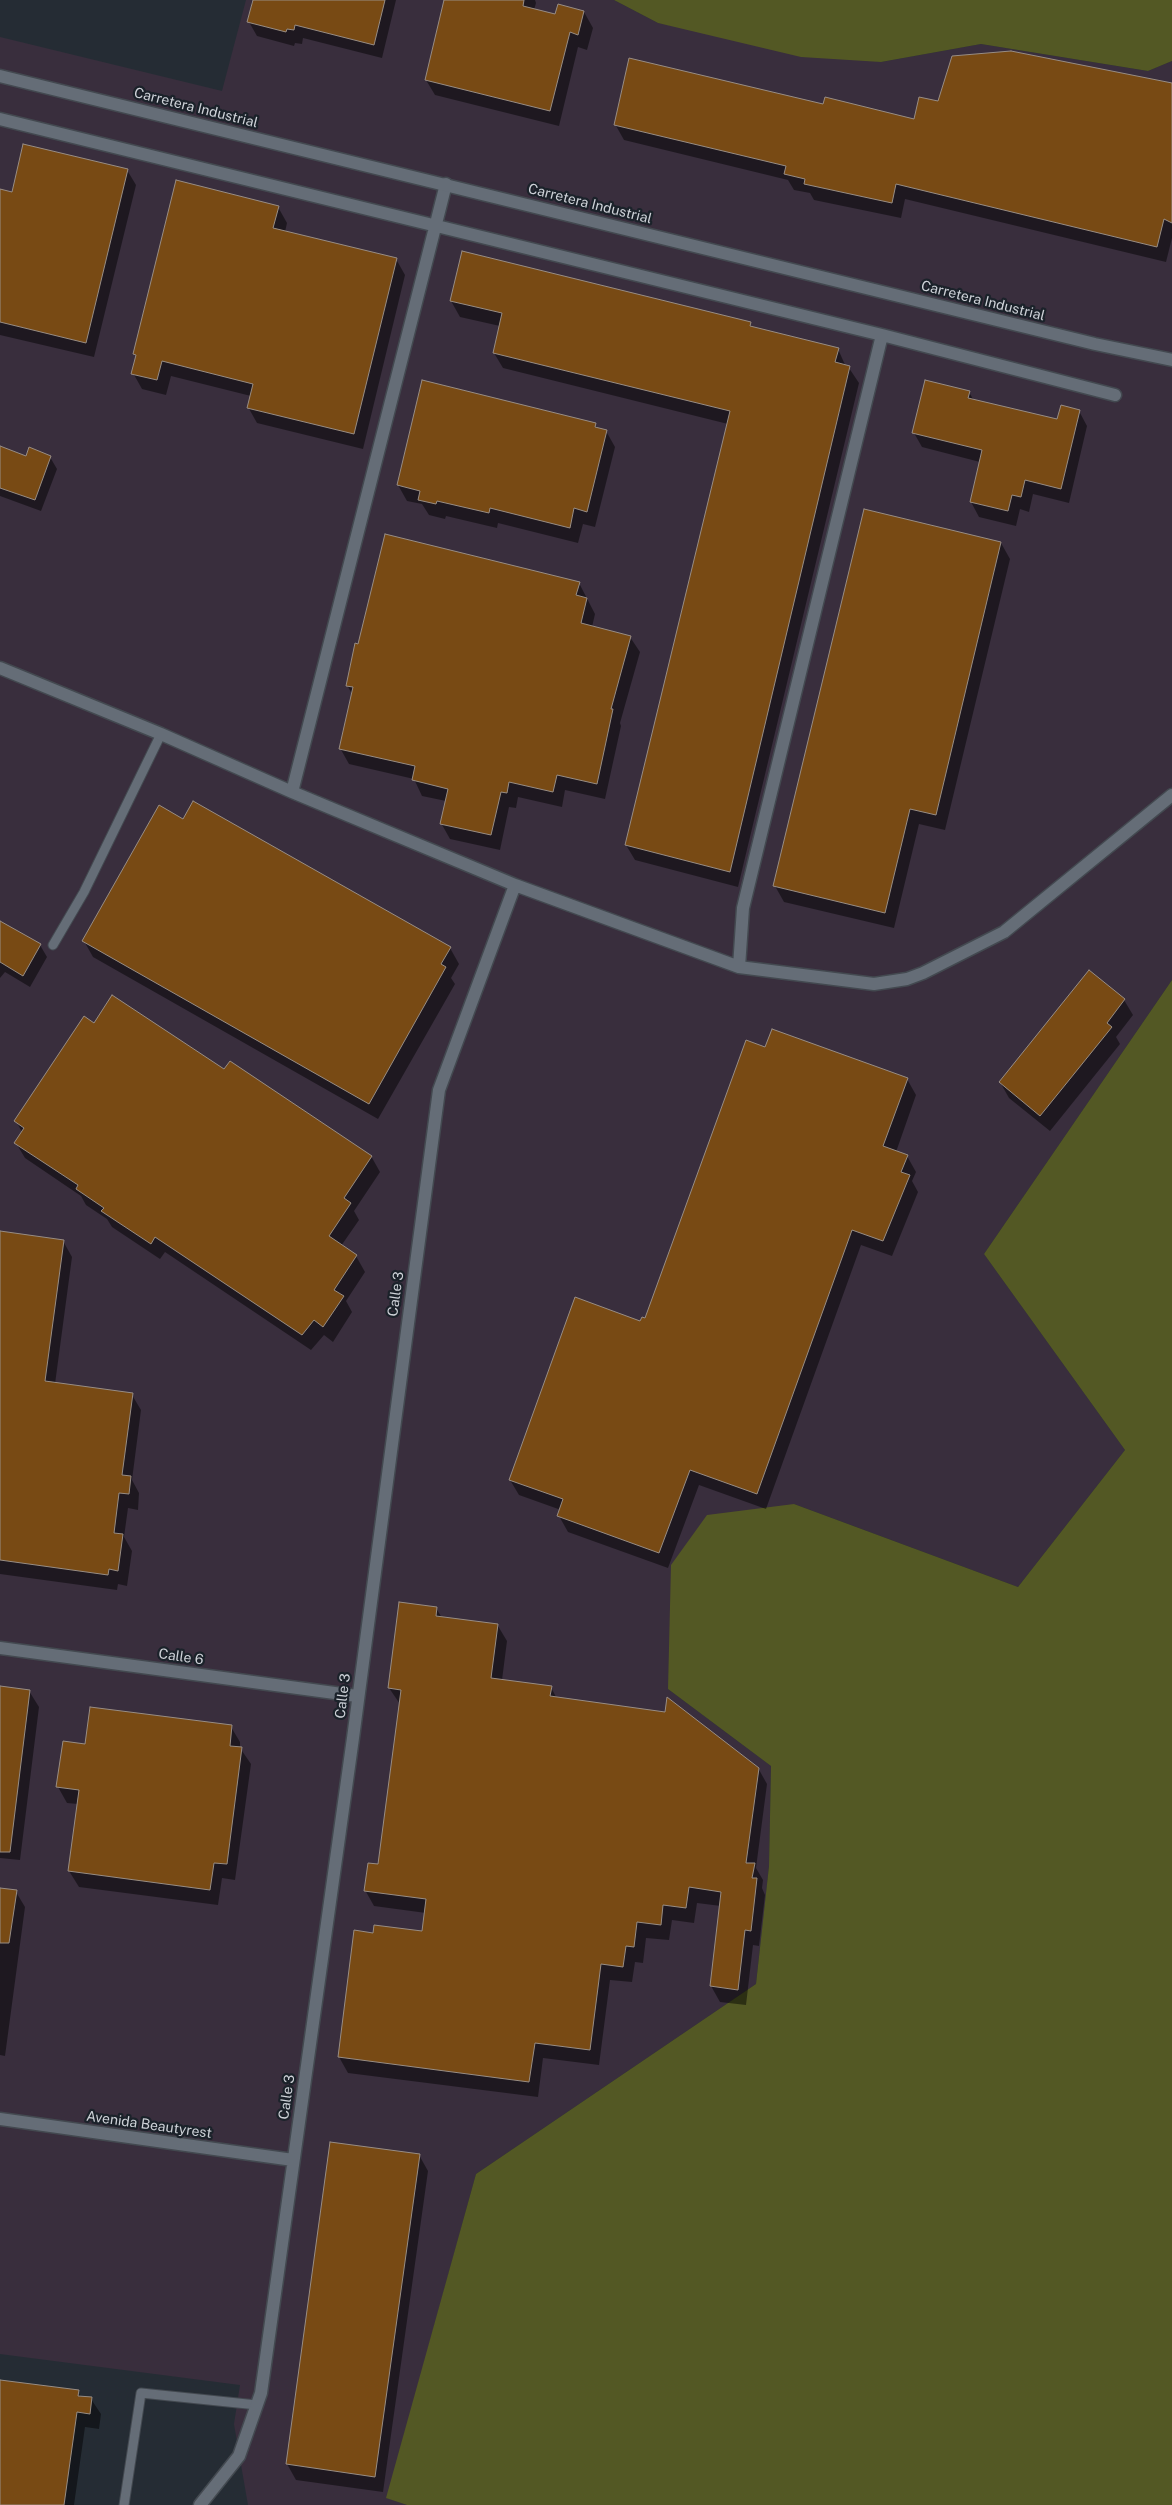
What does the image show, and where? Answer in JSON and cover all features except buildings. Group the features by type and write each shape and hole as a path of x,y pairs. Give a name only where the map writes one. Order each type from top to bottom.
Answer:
{"street":[{"name":"Carretera Industrial","path":"0,76 1077,339 1172,360"},
{"path":"0,119 434,227 882,335 1114,394"},
{"path":"292,792 446,184"},
{"path":"739,968 743,908 882,335"},
{"path":"0,668 161,734 292,792 515,885 739,968 874,984 923,973 1004,932 1172,795"},
{"name":"Calle 3","path":"200,2505 239,2456 261,2393 439,1090 515,885"},
{"name":"Calle 6","path":"0,1648 357,1696"},
{"name":"Avenida Beautyrest","path":"0,2119 293,2160"}],"lane":[{"path":"53,945 84,892 161,734"},
{"path":"124,2505 141,2394 257,2405"}],"shaded area":[{"path":"246,0 614,0 658,23 881,62 981,44 1148,71 1172,61 1172,980 984,1254 1125,1450 1018,1587 794,1504 668,1689 771,1766 769,1866 756,1984 476,2174 387,2498 407,2505 248,2505 234,2424 240,2385 0,2354 0,37 222,91"}],"green space":[{"path":"614,0 1172,0 1172,61 1148,71 981,44 881,62 801,57 658,23"},
{"path":"1172,980 1172,2505 407,2505 386,2498 476,2174 756,1984 769,1866 771,1766 668,1689 671,1565 707,1515 794,1504 1018,1587 1125,1450 984,1254"}]}
